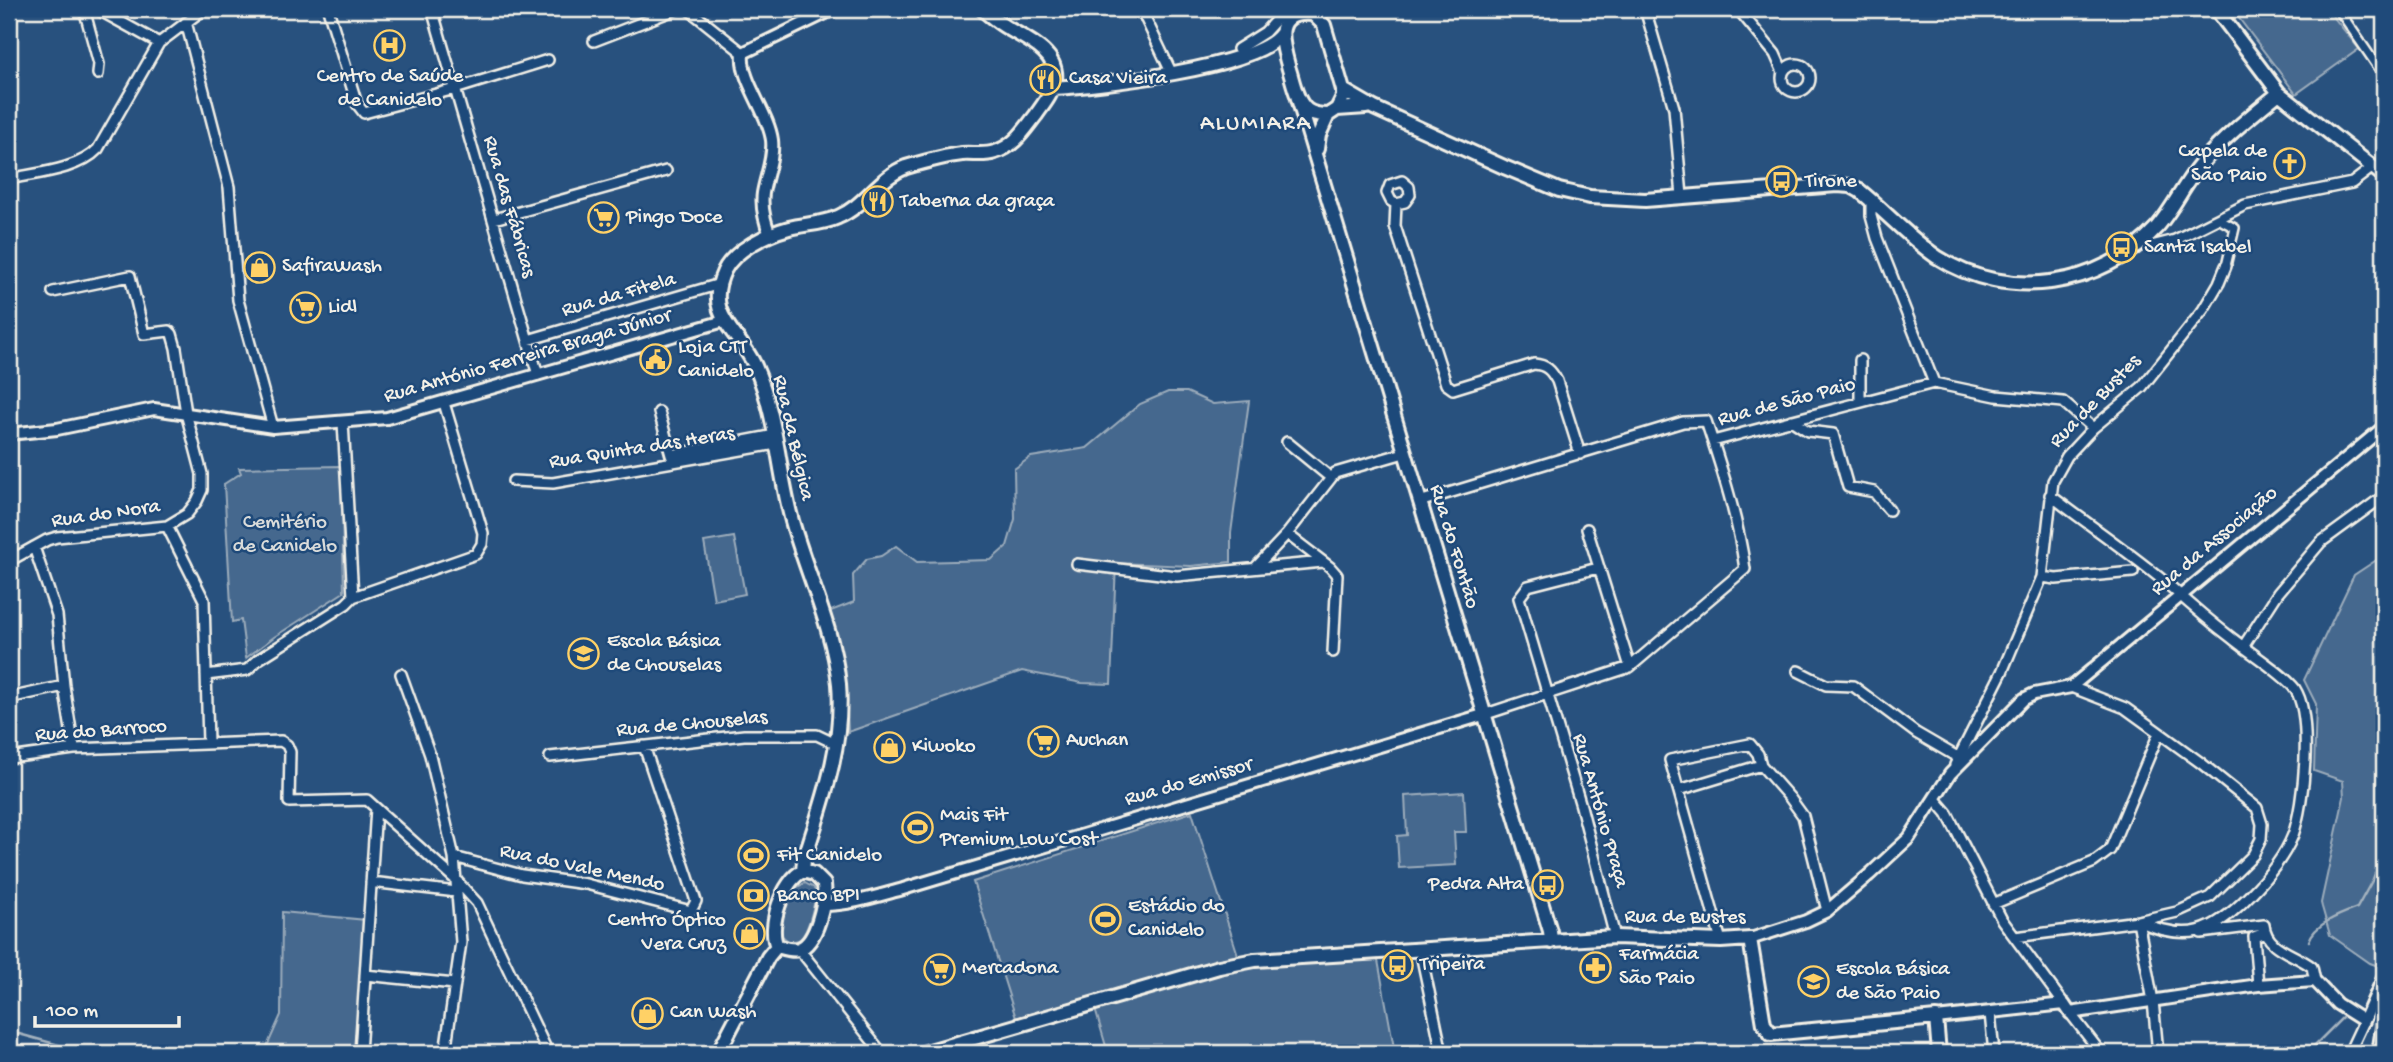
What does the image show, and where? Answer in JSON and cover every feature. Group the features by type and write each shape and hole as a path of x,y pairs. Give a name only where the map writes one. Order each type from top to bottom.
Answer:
{"main road":[{"path":"720,285 724,271 737,254 790,228 838,217 857,206 894,173 907,167 962,154 984,155 1017,140 1052,88 1055,80 1052,64 1041,48 1002,25 982,9"},
{"path":"1052,88 1172,74 1259,51 1275,41 1294,9"},
{"path":"1319,9 1343,90 1348,95 1559,190 1590,197 1624,200 1842,185 1856,188 1936,256 1967,272 1990,280 2034,284 2080,276 2118,259 2158,226 2202,162 2279,93"},
{"path":"2216,9 2279,93 2384,176"},
{"path":"1282,29 1295,15 1303,13 1316,16 1324,25"},
{"name":"Rua do Fontão","path":"1282,29 1288,65 1550,931 1551,942"},
{"path":"1259,51 1277,57 1288,65"},
{"name":"Rua do Fontão","path":"1319,164 1319,135 1343,97 1343,90"},
{"path":"1296,92 1305,108 1313,113 1359,107 1374,108"},
{"name":"Rua da Bélgica","path":"720,285 719,307 724,321 754,362 760,377 776,439 791,519 825,621 836,666 839,714 829,782 804,860 803,871 791,878 775,918 773,933 778,946"},
{"path":"718,1053 768,957 778,946 788,950 799,949 807,944 813,935 823,905 824,884 814,874 803,871"},
{"name":"Rua de Bustes","path":"923,1053 1219,967 1255,960 1615,937 1721,941 1750,939"},
{"path":"1750,939 1764,1024 1771,1034 1936,1018 1939,1053"}],"street":[{"path":"84,9 99,64 98,74"},
{"path":"97,9 159,43"},
{"path":"9,180 79,164 90,158 98,149 159,43 186,22 194,12 204,9"},
{"path":"328,9 357,104 364,113 455,89 548,60"},
{"name":"Rua das Fábricas","path":"432,9 538,375"},
{"path":"594,41 677,9"},
{"path":"688,9 743,53"},
{"path":"743,53 834,9"},
{"path":"1141,9 1172,74"},
{"path":"1238,48 1265,32 1286,9"},
{"path":"1646,9 1674,108 1682,196"},
{"path":"1738,9 1775,54 1783,72 1782,81 1787,89 1796,93 1805,90 1810,83 1810,73 1804,66 1792,65 1775,54"},
{"path":"2338,9 2384,76"},
{"path":"186,22 229,187 238,300 273,427"},
{"path":"743,53 743,61 772,141 772,154 762,196 771,235"},
{"path":"1783,72 1792,65"},
{"path":"2142,240 2151,246 2175,240 2245,205 2352,183 2373,167"},
{"path":"494,219 666,171"},
{"path":"1871,201 1871,216 1877,238 1934,383"},
{"path":"1396,204 1395,226 1447,384 1453,389 1534,364 1545,366 1557,381 1580,454"},
{"name":"Rua de Bustes","path":"1750,939 1806,921 1827,911 1909,838 1935,799 2002,672 2042,578 2053,481 2067,456 2093,428 2142,387 2203,310 2226,266 2235,228 2218,219"},
{"name":"Rua do Nora","path":"9,561 57,537 167,526 187,514 202,490 202,474 172,334 169,331 144,334 130,276 53,292"},
{"name":"Rua da Fitela","path":"528,340 720,285"},
{"name":"Rua António Ferreira Braga Júnior","path":"9,433 57,429 154,409 273,427 387,418 724,321"},
{"path":"1860,360 1860,402"},
{"name":"Rua de São Paio","path":"1419,502 1684,422 1706,421 1713,441 1934,383 1996,396 2063,402 2093,428"},
{"path":"206,675 247,670 259,659 353,597 476,554 482,544 482,533 444,403"},
{"name":"Rua Quinta das Heras","path":"659,412 671,455 776,439"},
{"path":"1791,420 1808,431 1833,434 1849,487 1874,492 1889,510"},
{"path":"343,422 353,597"},
{"name":"Rua da Associação","path":"2071,687 2384,427"},
{"name":"Rua Quinta das Heras","path":"513,481 553,483 776,439"},
{"path":"1483,715 1630,667 1745,569 1734,516 1713,441"},
{"path":"1287,442 1331,478"},
{"path":"1256,567 1287,534 1335,473 1404,453"},
{"path":"2050,495 2174,590 2294,688 2299,700 2304,727 2305,765 2301,802 2293,835 2281,860 2250,896 2218,923 2187,934"},
{"path":"2243,647 2278,593 2321,542 2384,496"},
{"path":"167,526 204,600 208,743"},
{"path":"1587,529 1630,667"},
{"path":"1287,534 1337,575 1333,652"},
{"path":"34,547 57,615 74,749"},
{"path":"1077,564 1177,576 1323,562"},
{"name":"Rua António Praça","path":"1598,568 1528,586 1519,598 1581,806 1615,937"},
{"path":"2042,578 2133,572"},
{"path":"1798,671 1826,685 1853,686 1916,733 1959,758"},
{"path":"401,674 430,755 454,857 461,942 446,1053"},
{"path":"9,698 64,686"},
{"path":"1950,774 2028,696 2071,687 2124,708 2201,763 2257,808 2262,824 2262,839 2253,855 2210,897 2177,912 2137,921 2015,937"},
{"name":"Rua do Emissor","path":"823,905 858,901 903,889 1483,715"},
{"path":"1993,904 2094,862 2109,850 2159,733"},
{"name":"Rua de Chouselas","path":"550,757 744,735 817,735 836,744"},
{"name":"Rua do Barroco","path":"9,758 74,749 281,741 287,745 290,752 289,802 366,800 376,808"},
{"path":"1721,941 1670,760 1749,744 1758,754 1761,765 1803,816 1827,911"},
{"name":"Rua do Vale Mendo","path":"454,857 522,875 586,884 691,911 695,901 644,746"},
{"path":"1679,790 1761,765"},
{"path":"1935,799 1947,813 2002,920 2101,1053"},
{"path":"376,808 456,880 477,903 548,1053"},
{"path":"359,1053 376,808"},
{"path":"371,882 457,892"},
{"path":"2137,921 2170,933 2187,934 2263,925 2272,944 2312,967 2315,981 2337,1004 2364,1021"},
{"path":"2137,921 2153,1001 2158,1053"},
{"path":"2258,985 2254,937 2265,933"},
{"path":"799,949 882,1053"},
{"path":"1420,949 1442,1053"},
{"path":"365,975 455,984"},
{"path":"2349,1053 2384,976"},
{"path":"1936,1018 2153,1001 2258,985 2315,981"},
{"path":"1990,1013 1994,1053"},
{"path":"2378,1053 2384,1015"}],"green space":[{"path":"2232,9 2327,9 2359,49 2296,94"},
{"path":"1168,392 1187,392 1213,404 1249,401 1231,533 1231,562 1191,566 1116,563 1111,684 1082,683 1022,671 848,732 846,693 828,612 854,602 853,575 867,559 881,556 896,546 917,562 991,560 1007,546 1015,519 1014,469 1031,457 1087,448 1140,404"},
{"name":"Cemitério de Canidelo","path":"341,466 344,592 246,658 241,620 232,622 224,484 241,473 239,468"},
{"path":"734,537 745,594 714,600 704,542"},
{"path":"2384,555 2384,968 2370,963 2330,935 2322,907 2344,797 2343,781 2314,771 2316,704 2304,680 2354,575"},
{"path":"1464,792 1466,832 1454,832 1456,865 1399,868 1397,836 1407,835 1405,796"},
{"name":"Estádio do Canidelo","path":"1192,812 1238,955 1016,1018 973,882"},
{"path":"805,883 814,888 812,915 800,939 788,941 781,935 780,925 793,889"},
{"path":"282,912 366,920 360,982 371,983 364,1053 264,1053 281,1015"},
{"path":"1377,955 1395,1053 1108,1053 1095,1009 1240,962 1272,963"}],"waterway":[{"path":"2309,941 2322,925 2357,908 2373,879 2384,850"},
{"path":"2307,1053 2344,1016"},
{"path":"9,1035 19,1034 88,1053"}],"place":[{"name":"Centro de Saúde de Canidelo","path":"390,45"},
{"name":"Casa Vieira","path":"1046,79"},
{"name":"Capela de São Paio","path":"2290,164"},
{"name":"Tirone","path":"1782,182"},
{"name":"Taberna da graça","path":"877,202"},
{"name":"Pingo Doce","path":"603,218"},
{"name":"Santa Isabel","path":"2121,248"},
{"name":"SafiraWash","path":"259,267"},
{"name":"Lidl","path":"305,308"},
{"name":"Loja CTT Canidelo","path":"655,360"},
{"name":"Escola Básica de Chouselas","path":"584,654"},
{"name":"Auchan","path":"1043,741"},
{"name":"Kiwoko","path":"889,747"},
{"name":"Mais Fit Premium Low Cost","path":"917,828"},
{"name":"Fit Canidelo","path":"754,856"},
{"name":"Pedra Alta","path":"1547,885"},
{"name":"Banco BPI","path":"754,896"},
{"name":"Estádio do Canidelo","path":"1105,919"},
{"name":"Centro Óptico Vera Cruz","path":"749,933"},
{"name":"Tripeira","path":"1397,965"},
{"name":"Farmácia São Paio","path":"1596,967"},
{"name":"Mercadona","path":"939,969"},
{"name":"Escola Básica de São Paio","path":"1813,982"},
{"name":"Can Wash","path":"647,1013"}],"district":[{"name":"ALUMIARA","path":"1256,124"}]}
